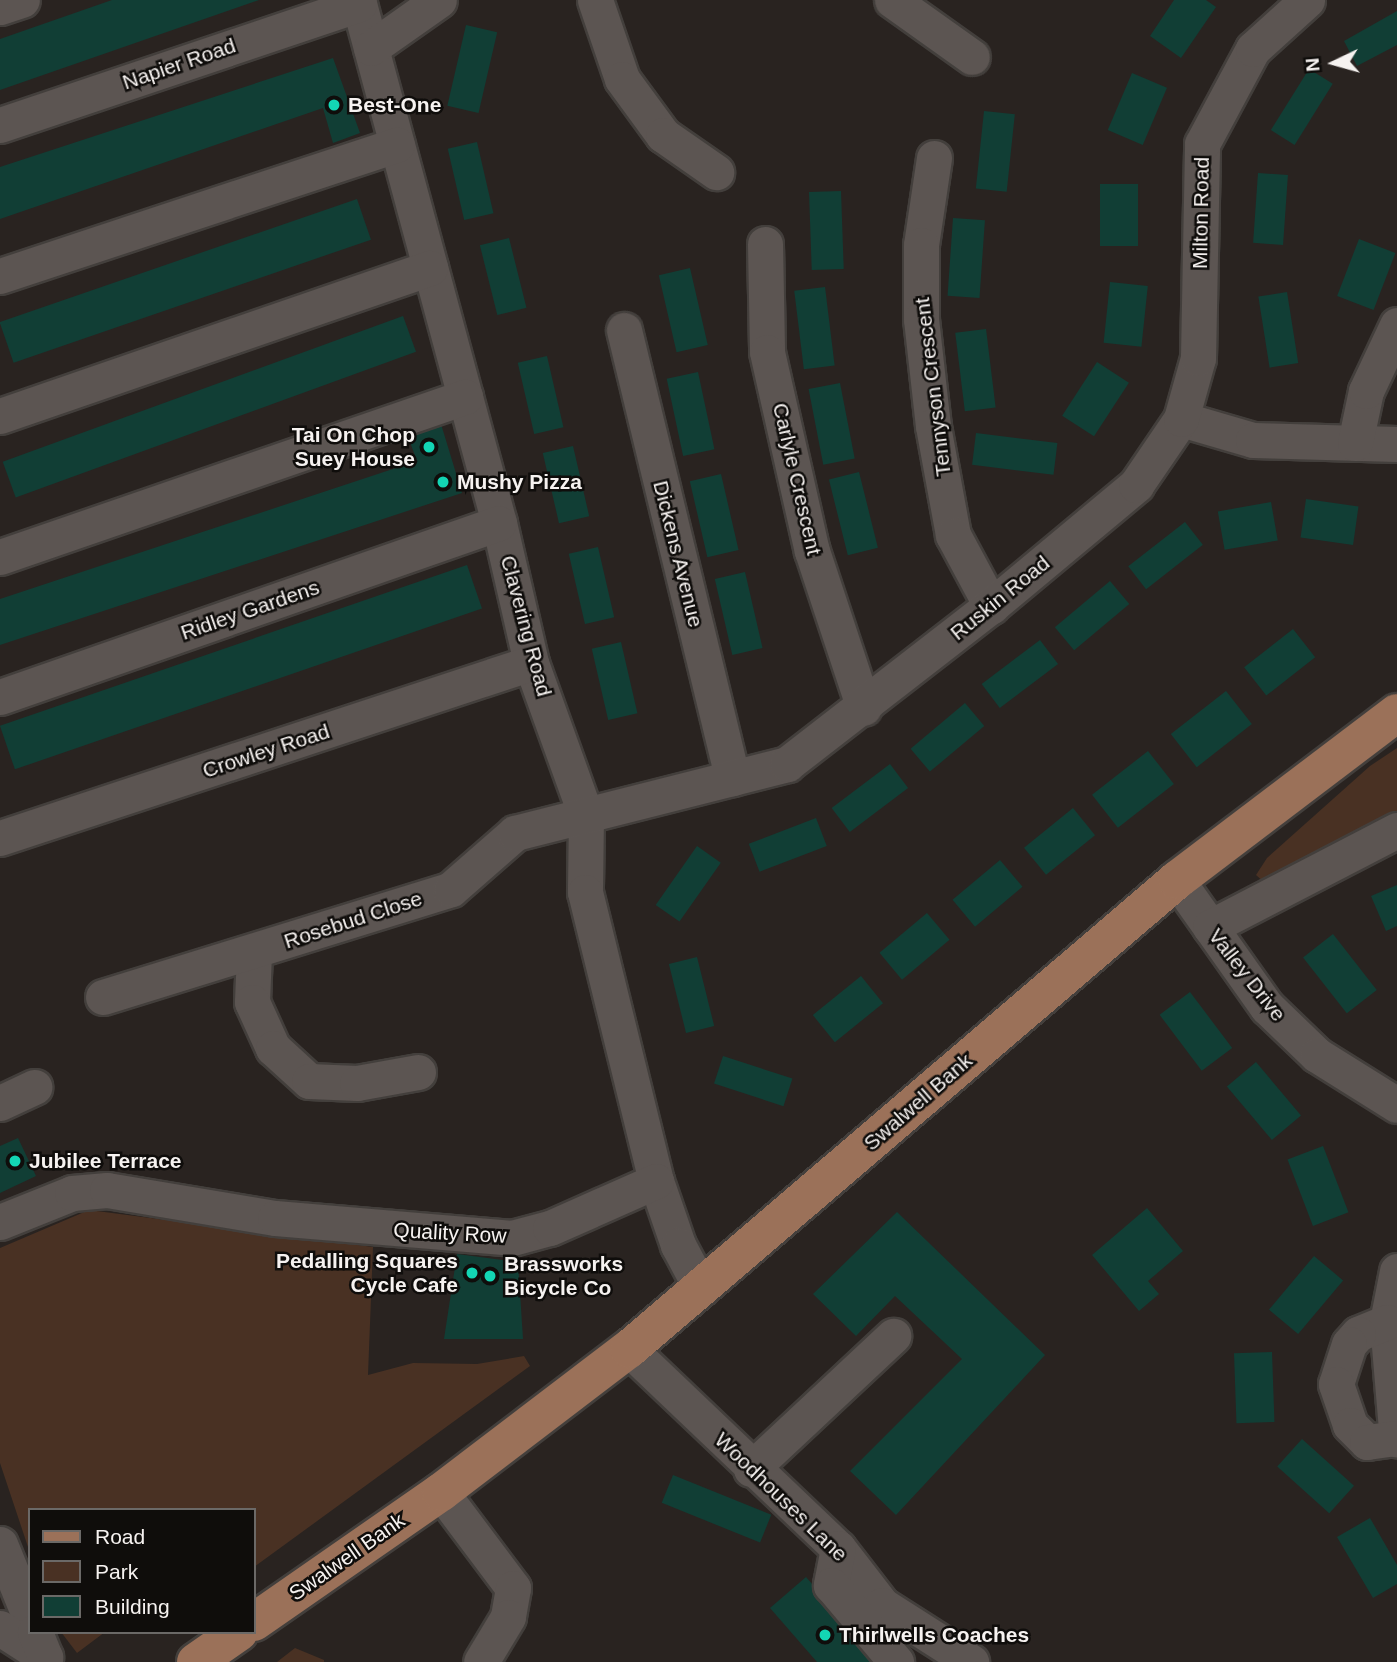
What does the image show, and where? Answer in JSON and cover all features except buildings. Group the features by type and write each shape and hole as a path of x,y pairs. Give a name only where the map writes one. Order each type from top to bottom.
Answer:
{"main road":[{"name":"Swalwell Bank","path":"256,1621 441,1492 629,1349 1177,880 1397,713"},
{"path":"196,1662 236,1634"}],"street":[{"path":"0,7 22,0"},
{"path":"371,48 439,0"},
{"path":"595,0 622,79 663,135 716,172"},
{"path":"892,0 972,57"},
{"name":"Milton Road","path":"1181,419 1198,358 1202,144 1253,49 1307,0"},
{"name":"Clavering Road","path":"358,2 499,523 531,663 586,816 585,892 656,1181 678,1245 701,1288"},
{"name":"Napier Road","path":"0,125 358,2"},
{"path":"0,276 397,145"},
{"name":"Tennyson Crescent","path":"934,158 921,245 921,319 933,426 953,535 991,606"},
{"name":"Carlyle Crescent","path":"765,244 767,352 812,551 864,708"},
{"path":"0,416 430,268"},
{"path":"1355,443 1366,391 1397,326"},
{"name":"Dickens Avenue","path":"624,330 732,778"},
{"path":"0,557 465,397"},
{"path":"1181,419 1253,440 1397,443"},
{"name":"Ruskin Road","path":"586,816 787,764 864,708 1136,485 1181,419"},
{"name":"Ridley Gardens","path":"0,697 499,523"},
{"name":"Crowley Road","path":"0,838 531,663"},
{"name":"Rosebud Close","path":"103,997 451,889 515,833 586,816"},
{"path":"1210,927 1397,830"},
{"name":"Valley Drive","path":"1177,880 1267,1007 1317,1055 1397,1105"},
{"path":"254,952 251,1002 273,1048 309,1081 357,1083 418,1072"},
{"path":"0,1103 34,1087"},
{"name":"Quality Row","path":"0,1222 72,1193 107,1190 275,1218 512,1238 550,1228 656,1181"},
{"path":"1387,1322 1358,1334 1349,1344 1336,1384 1350,1425 1367,1442 1396,1439 1387,1322 1397,1271"},
{"path":"751,1469 893,1336"},
{"name":"Woodhouses Lane","path":"629,1349 751,1469 838,1548 882,1605 970,1662"},
{"path":"441,1492 513,1588 508,1617 481,1662"},
{"path":"0,1544 28,1613"},
{"path":"838,1548 831,1585 896,1662"},
{"path":"0,1628 45,1657 36,1634"}],"green space":[{"path":"1397,748 1397,815 1266,884 1256,875 1267,858 1370,766"},
{"path":"89,1210 373,1247 368,1375 413,1363 477,1364 524,1356 530,1366 256,1566 256,1508 28,1508 28,1547 0,1463 0,1248"},
{"path":"63,1634 102,1634 77,1653"},
{"path":"295,1648 324,1660 324,1662 277,1662"}],"place":[{"name":"Best-One","path":"334,105"},
{"name":"Tai On Chop Suey House","path":"429,447"},
{"name":"Mushy Pizza","path":"443,482"},
{"name":"Jubilee Terrace","path":"15,1161"},
{"name":"Pedalling Squares Cycle Cafe","path":"472,1273"},
{"name":"Brassworks Bicycle Co","path":"490,1276"},
{"name":"Thirlwells Coaches","path":"825,1635"}]}
